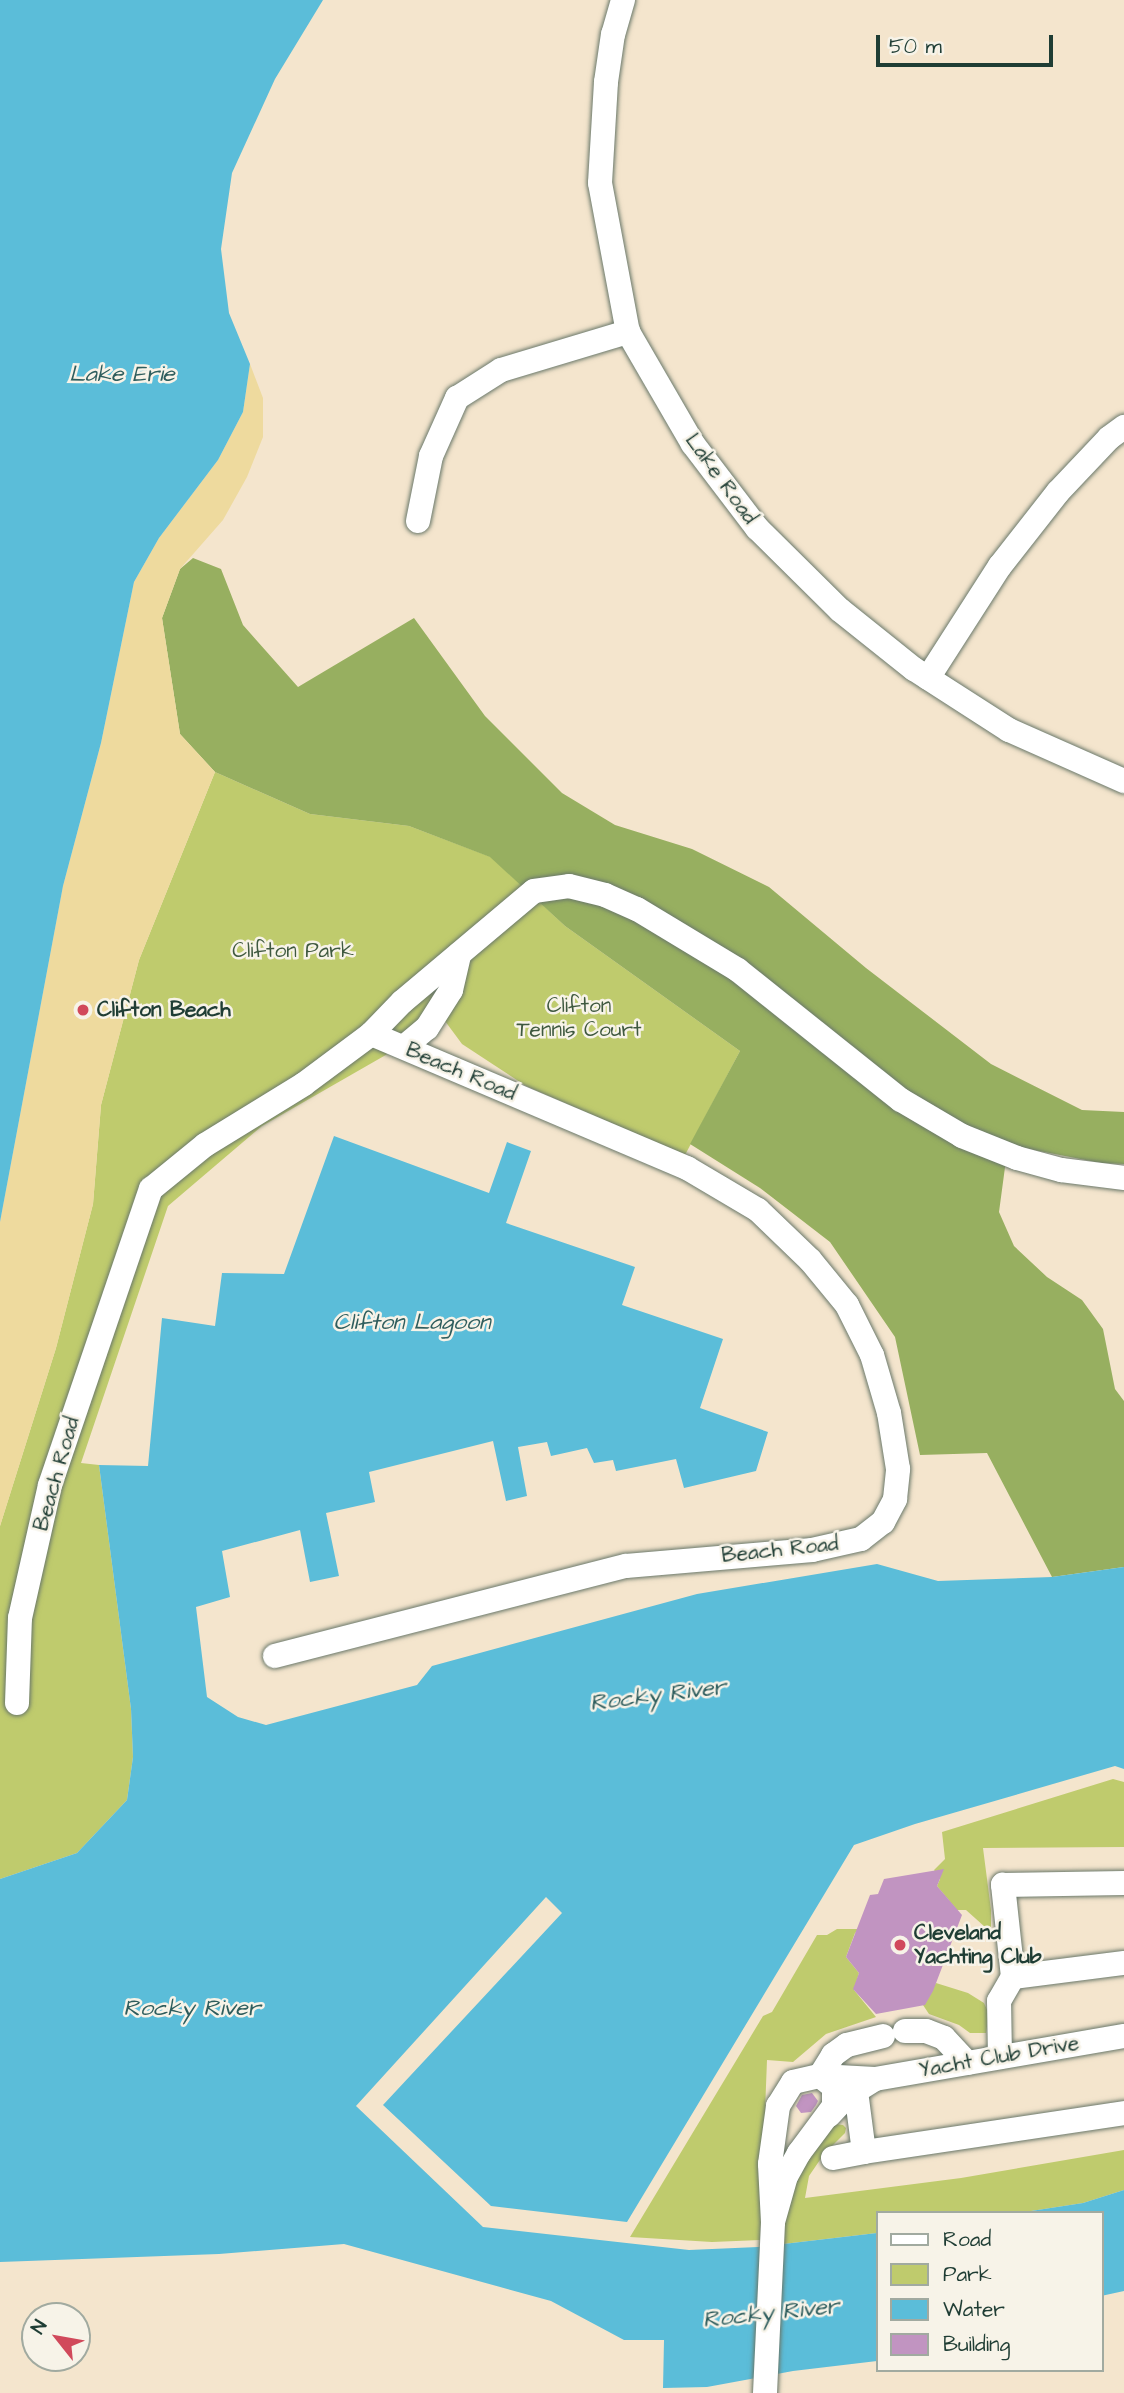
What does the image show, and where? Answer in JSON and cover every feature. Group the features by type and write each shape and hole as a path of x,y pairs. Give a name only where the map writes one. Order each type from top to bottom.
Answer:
{"street":[{"name":"Lake Road","path":"623,0 613,34 606,82 600,183 628,332 693,444 757,528 840,610 928,678 1009,730 1124,781"},
{"path":"418,521 431,456 457,398 501,370 628,332"},
{"path":"928,678 1000,566 1058,492 1109,438 1124,428"},
{"name":"Beach Road","path":"18,1703 20,1618 50,1485 151,1189 205,1145 304,1084 371,1034 402,1002 534,891 569,886 605,895 637,909 738,970 901,1100 961,1136 1017,1158 1061,1170 1124,1178"},
{"path":"404,1047 427,1028 451,990 459,954"},
{"name":"Beach Road","path":"275,1656 626,1566 812,1550 861,1539 883,1522 895,1499 898,1469 889,1413 872,1355 847,1305 810,1260 758,1210 687,1168 371,1034"},
{"path":"1000,2057 999,2001 1013,1976 1003,1885 1124,1883"},
{"path":"1013,1976 1124,1963"},
{"path":"828,2115 836,2097 834,2087 820,2076 834,2055 847,2045 894,2033 926,2031 944,2038 967,2063"},
{"name":"Yacht Club Drive","path":"765,2393 773,2222 770,2164 778,2106 793,2082 820,2076 865,2085 967,2063 1124,2036"},
{"path":"864,2152 865,2085"},
{"name":"Yacht Club Drive","path":"773,2222 786,2176 799,2153 828,2115 865,2085"},
{"path":"833,2158 1124,2113"}],"green space":[{"path":"193,558 221,569 243,625 298,687 414,618 485,716 562,793 615,825 692,849 769,887 866,968 991,1064 1082,1110 1124,1112 1124,1164 1101,1163 1008,1145 999,1212 1014,1246 1047,1277 1082,1300 1103,1329 1115,1389 1124,1401 1124,1567 1052,1577 987,1453 920,1455 895,1337 830,1242 760,1188 690,1144 740,1051 565,926 490,857 409,826 310,814 215,772 180,734 162,618 180,569"},
{"name":"Clifton Park","path":"215,772 310,814 409,826 491,857 565,926 740,1051 685,1155 526,1086 462,1044 445,1021 262,1126 168,1206 81,1463 99,1465 131,1709 133,1757 127,1800 77,1853 0,1879 0,1526 56,1348 93,1204 101,1105 139,960"},
{"path":"1113,1779 1124,1782 1124,1847 983,1848 991,1910 991,1939 985,1927 966,1910 957,1910 937,1886 940,1879 934,1870 945,1859 942,1832"},
{"path":"837,1929 861,1929 855,1933 846,1957 859,1973 854,1990 876,2017 826,2034 793,2062 767,2060 760,2240 712,2242 630,2237 763,2016 772,2012 817,1935 827,1935"},
{"path":"936,1983 968,1993 984,2003 989,2014 986,2033 970,2033 959,2025 929,2014 923,2005"},
{"path":"834,2124 843,2125 846,2128 845,2133 824,2154 809,2176 805,2198 961,2178 1124,2150 1124,2190 1083,2203 1031,2211 876,2211 876,2233 783,2244 786,2200 794,2173"}],"sand":[{"name":"Clifton Beach","path":"250,364 263,398 263,437 247,477 223,520 180,569 162,618 180,734 215,772 139,960 101,1105 93,1204 56,1348 0,1526 0,1222 63,886 101,743 134,582 159,538 218,460 243,412"}],"water":[{"name":"Lake Erie","path":"0,0 323,0 275,79 232,173 221,249 229,313 250,364 243,412 218,460 159,538 134,582 101,743 63,886 0,1222"},
{"name":"Rocky River","path":"334,1136 489,1193 507,1142 531,1151 506,1223 635,1267 622,1305 723,1339 700,1408 768,1432 756,1471 684,1488 676,1459 616,1471 613,1460 594,1463 587,1448 551,1456 547,1442 518,1447 527,1496 506,1501 493,1441 369,1472 375,1502 326,1513 339,1576 310,1582 300,1530 222,1551 230,1597 196,1607 207,1697 238,1717 266,1725 417,1685 432,1666 697,1594 877,1564 938,1581 1052,1577 1124,1567 1124,1769 1115,1766 915,1824 854,1845 627,2222 491,2206 383,2105 562,1913 546,1897 356,2106 483,2227 689,2250 758,2247 876,2233 876,2361 793,2371 707,2387 663,2388 664,2340 624,2340 551,2301 344,2244 219,2254 0,2262 0,1879 77,1853 127,1800 133,1757 131,1709 99,1465 148,1466 162,1318 215,1326 222,1273 284,1274"},
{"path":"1124,2190 1124,2291 1103,2296 1103,2211 1031,2211 1083,2203"}],"building":[{"name":"Cleveland Yachting Club","path":"944,1869 937,1886 962,1915 933,1991 925,2005 876,2014 853,1989 859,1973 846,1957 870,1895 878,1894 884,1879"},
{"path":"812,2093 818,2101 816,2105 811,2112 801,2113 796,2106 802,2095"}],"place":[{"name":"Clifton Beach","path":"83,1010"},
{"name":"Cleveland Yachting Club","path":"900,1945"}],"park label":[{"name":"Clifton Tennis Court","path":"579,1018"}],"water label":[{"name":"Clifton Lagoon","path":"412,1322"}]}
